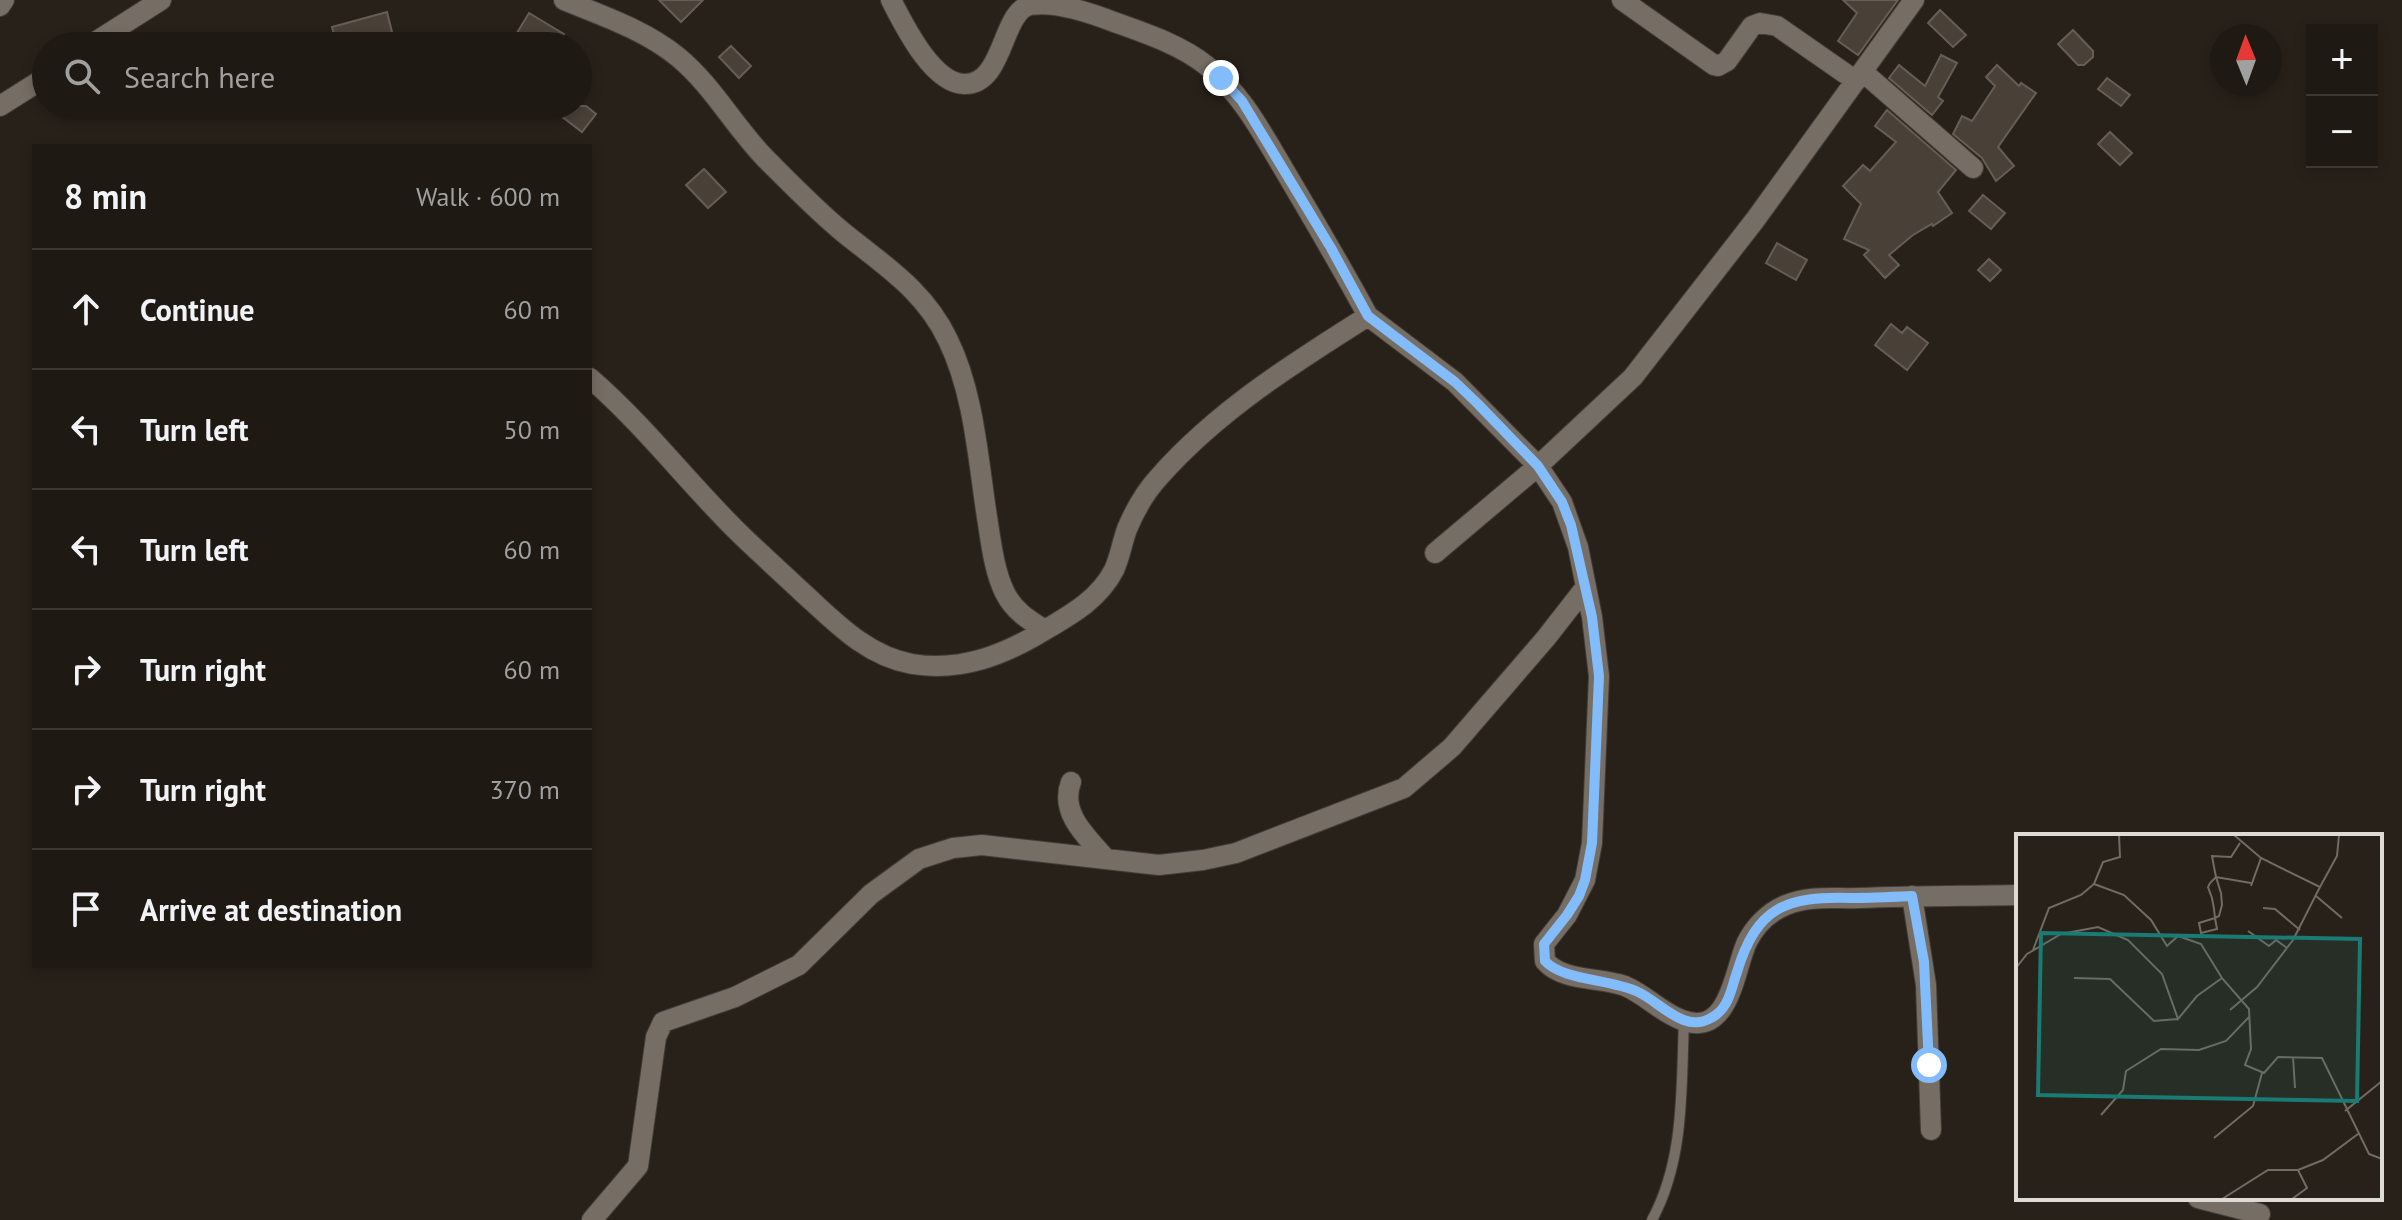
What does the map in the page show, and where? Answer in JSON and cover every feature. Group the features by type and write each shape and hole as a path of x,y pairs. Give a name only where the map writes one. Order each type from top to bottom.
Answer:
{"street":[{"path":"0,6 4,0"},
{"path":"111,32 161,0"},
{"path":"564,0 642,34 677,56 693,70 768,161 843,232 900,275 928,305 950,344 960,373 1000,581 1018,611 1045,630"},
{"path":"891,0 904,26 931,64 954,82 973,83 987,73 1017,15 1024,7 1032,5 1056,6 1107,19 1147,34 1204,63 1242,101 1331,248 1368,316 1455,382 1538,466 1562,502 1571,525 1592,617 1599,676 1592,843 1579,896 1548,938 1543,955 1554,969 1621,985 1639,992 1684,1021 1704,1021 1722,1011 1729,999 1747,943 1756,927 1784,906 1823,896 2016,895"},
{"path":"1622,0 1718,66 1727,61 1752,26 1760,23 1777,26 1859,76 1973,168"},
{"path":"1435,553 1538,466 1633,377 1732,250 1914,0"},
{"path":"0,106 32,86"},
{"path":"592,380 640,425 733,527 833,621 866,646 889,657 913,664 953,666 999,655 1077,611 1101,588 1113,571 1127,531 1148,490 1186,449 1253,394 1368,316"},
{"path":"592,1220 638,1166 656,1037 663,1022 735,997 799,965 871,894 919,859 953,848 982,845 1159,865 1236,853 1404,788 1452,747 1585,588"},
{"path":"1071,782 1068,796 1071,815 1106,859"},
{"path":"1912,896 1925,974 1931,1130"},
{"path":"2207,1200 2259,1211"}],"lane":[{"path":"1652,1220 1661,1204 1674,1162 1684,1021"}],"building":[{"path":"659,0 703,0 681,22"},
{"path":"1843,0 1898,0 1858,55 1838,41 1857,13"},
{"path":"1940,10 1966,35 1953,47 1928,23"},
{"path":"387,12 392,32 333,32 332,27"},
{"path":"529,13 561,32 517,32"},
{"path":"2073,30 2093,51 2093,57 2084,65 2078,65 2058,44"},
{"path":"731,46 751,66 739,78 719,57"},
{"path":"1941,55 1957,63 1938,97 1943,101 1932,115 1889,78 1899,65 1925,86"},
{"path":"1997,65 2019,86 2021,83 2036,93 1998,147 2014,166 1996,181 1982,158 1953,134 1962,116 1972,121 1995,86 1986,77"},
{"path":"2107,78 2130,95 2121,106 2098,89"},
{"path":"1887,110 1956,170 1938,192 1952,213 1913,235 1889,255 1899,265 1885,278 1864,255 1869,250 1844,239 1861,204 1843,186 1863,165 1870,171 1896,142 1875,126"},
{"path":"566,120 591,120 582,132"},
{"path":"2110,132 2132,153 2120,165 2098,144"},
{"path":"704,169 726,192 708,208 686,185"},
{"path":"1983,195 2005,213 1991,229 1969,211"},
{"path":"1777,243 1807,260 1796,280 1766,263"},
{"path":"1989,259 2001,270 1990,281 1978,270"},
{"path":"1891,324 1902,333 1907,327 1928,343 1907,370 1875,345"}],"route":[{"path":"1221,78 1242,101 1331,248 1368,316 1455,382 1477,403 1538,466 1562,502 1571,525 1592,617 1599,676 1592,843 1579,896 1544,944 1545,961 1562,972 1639,992 1684,1021 1697,1023 1711,1019 1722,1011 1756,927 1784,906 1823,896 1912,896 1924,962 1929,1065"}]}
